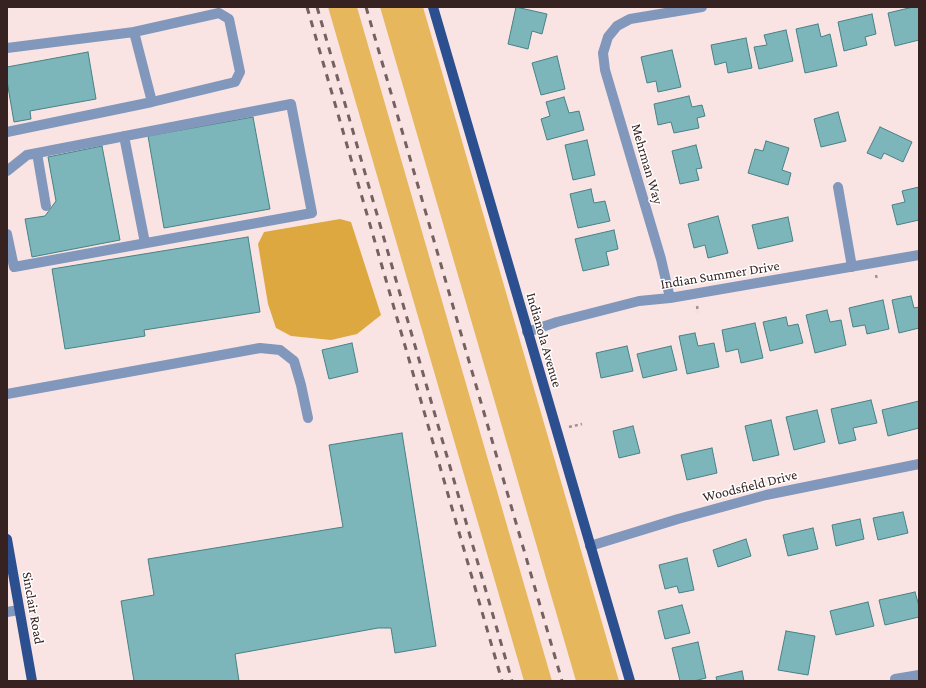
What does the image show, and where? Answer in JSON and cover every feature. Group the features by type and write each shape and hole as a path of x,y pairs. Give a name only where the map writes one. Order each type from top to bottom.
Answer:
{"main road":[{"name":"Indianola Avenue","path":"433,7 630,681"},
{"name":"Sinclair Road","path":"7,539 32,681"}],"street":[{"name":"Mehrman Way","path":"670,298 661,259 605,70 603,53 608,37 617,26 630,19 702,7"},
{"path":"7,48 134,32 219,13 229,19 240,72 235,82 152,102 7,132"},
{"path":"134,32 152,102"},
{"path":"7,171 27,155 291,104 312,213 14,267 7,234"},
{"path":"124,136 145,243"},
{"path":"37,153 46,206"},
{"path":"838,187 852,267"},
{"name":"Indian Summer Drive","path":"527,332 557,322 639,301 670,298 919,255"},
{"path":"7,394 260,348 280,350 294,361 308,418"},
{"name":"Woodsfield Drive","path":"590,546 678,519 766,495 919,464"},
{"path":"7,612 19,610"},
{"path":"895,679 919,675"}],"path":[{"path":"876,274 877,280"},
{"path":"697,306 698,312"}],"shaded area":[{"path":"328,7 357,7 552,681 524,681"},
{"path":"380,7 423,7 619,681 576,681"},
{"path":"340,219 351,222 381,315 357,334 331,340 291,336 276,328 268,304 258,244 264,232"}],"building":[{"path":"516,7 547,14 542,34 532,31 528,49 508,44"},
{"path":"919,7 919,40 895,46 888,13"},
{"path":"872,14 876,34 865,37 867,45 844,51 838,22"},
{"path":"818,24 821,37 830,34 837,66 805,73 796,29"},
{"path":"786,30 793,61 759,69 754,47 767,45 764,35"},
{"path":"746,38 752,68 728,73 726,62 715,65 711,45"},
{"path":"672,50 681,87 658,92 656,81 647,83 641,57"},
{"path":"88,52 96,99 30,111 31,119 14,122 7,81 7,67"},
{"path":"557,56 565,89 541,95 532,63"},
{"path":"689,96 692,107 702,105 705,116 697,118 699,128 674,133 671,122 658,125 654,104"},
{"path":"564,97 569,113 579,111 584,130 547,140 541,119 550,116 546,102"},
{"path":"838,112 846,141 821,147 814,119"},
{"path":"253,117 270,209 164,228 148,136"},
{"path":"880,127 912,142 903,162 884,153 881,159 867,153"},
{"path":"587,140 595,175 573,180 565,145"},
{"path":"766,141 789,148 782,170 791,173 788,185 748,173 755,149 763,151"},
{"path":"696,145 702,168 696,169 699,180 680,184 672,151"},
{"path":"102,146 120,240 32,257 25,219 45,216 56,201 48,157"},
{"path":"919,187 919,220 897,225 892,205 905,202 902,191"},
{"path":"591,189 594,203 605,201 610,221 578,228 570,194"},
{"path":"718,216 728,253 708,258 705,245 694,248 688,224"},
{"path":"788,217 793,241 758,249 752,225"},
{"path":"614,230 618,249 606,252 609,265 583,271 575,239"},
{"path":"248,237 260,312 144,330 145,336 65,349 52,269"},
{"path":"911,296 914,308 919,307 919,328 899,333 892,300"},
{"path":"883,300 889,329 867,334 865,325 853,327 849,308"},
{"path":"827,310 830,322 841,320 846,345 815,353 806,315"},
{"path":"786,317 788,326 798,324 803,343 770,351 763,322"},
{"path":"755,323 763,358 741,363 738,349 726,352 722,330"},
{"path":"695,333 698,346 714,343 719,367 687,374 679,336"},
{"path":"352,343 358,372 329,379 322,350"},
{"path":"627,346 633,371 601,378 596,353"},
{"path":"671,346 677,370 643,378 637,354"},
{"path":"871,400 877,423 853,428 856,440 839,444 831,409"},
{"path":"919,401 919,428 888,436 882,410"},
{"path":"817,410 825,442 794,450 786,417"},
{"path":"771,420 779,455 753,461 745,426"},
{"path":"633,426 640,453 619,458 613,431"},
{"path":"402,433 436,646 395,653 391,628 378,628 235,654 239,681 134,681 121,601 154,595 148,559 343,527 329,445"},
{"path":"712,448 717,473 687,480 681,455"},
{"path":"903,512 908,533 878,540 873,518"},
{"path":"860,519 864,539 836,546 832,525"},
{"path":"813,528 818,549 788,556 783,535"},
{"path":"746,539 751,556 718,567 713,550"},
{"path":"687,558 694,590 679,593 677,586 665,589 659,565"},
{"path":"915,592 919,606 919,617 885,625 879,600"},
{"path":"868,602 874,626 836,635 830,611"},
{"path":"682,605 690,633 665,639 658,611"},
{"path":"786,631 815,636 808,675 778,670"},
{"path":"698,642 706,678 694,681 680,681 672,648"},
{"path":"742,671 744,681 717,681 716,677"}],"railway":[{"path":"307,7 502,681"},
{"path":"317,7 512,681"},
{"path":"366,7 562,681"}]}
